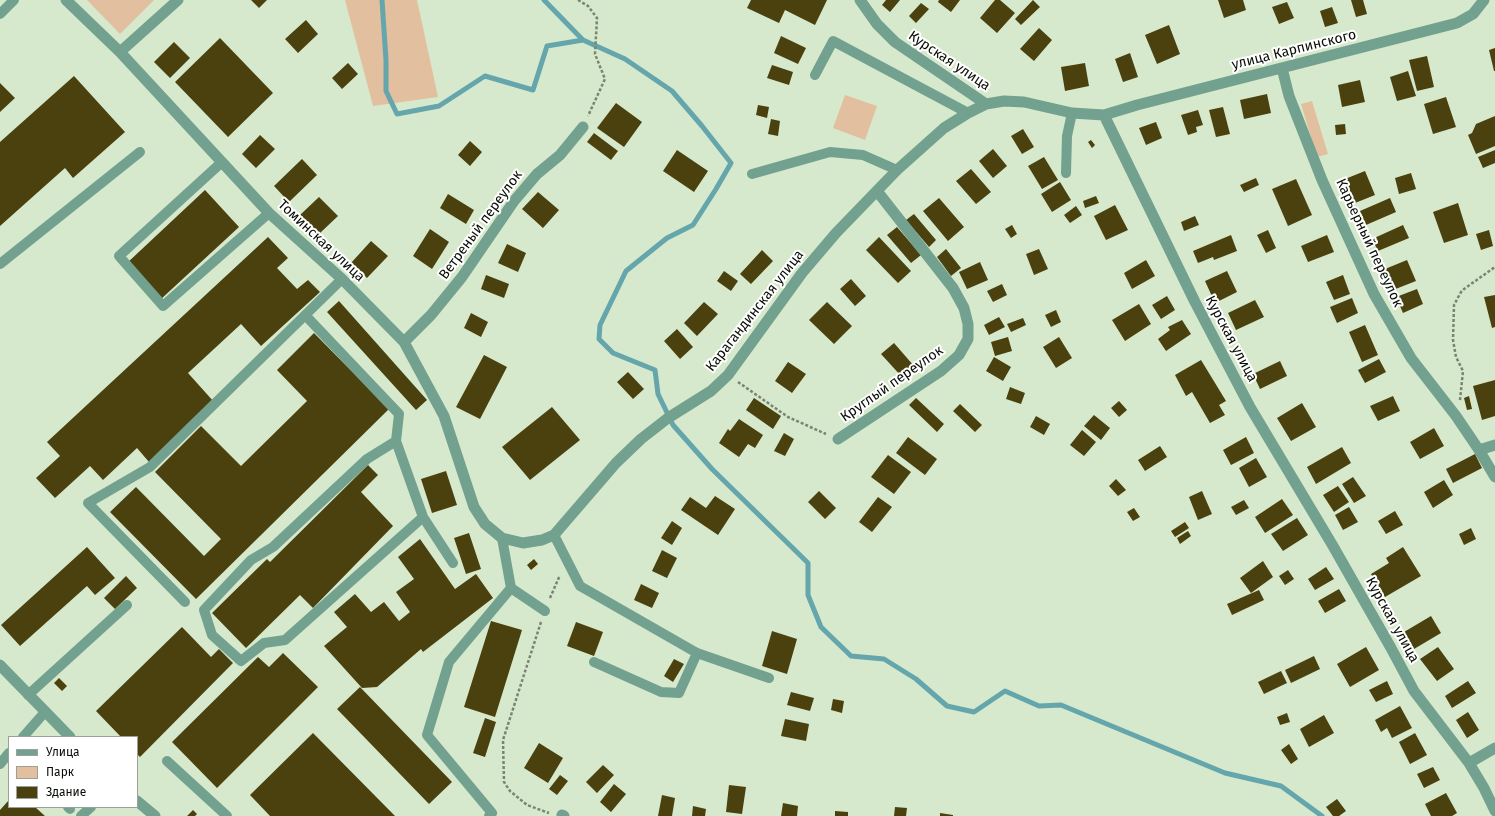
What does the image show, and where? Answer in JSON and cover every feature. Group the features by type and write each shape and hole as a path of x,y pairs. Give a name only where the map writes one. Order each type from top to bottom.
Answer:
{"street":[{"name":"Томинская улица","path":"66,0 120,52 268,213 342,279 404,342 444,416 474,507 485,524 502,538"},
{"path":"120,52 178,0"},
{"name":"Курская улица","path":"860,0 877,24 895,42 986,104 1004,101 1024,102 1072,113 1104,115 1195,302 1250,407 1333,546 1414,691 1469,764 1484,788 1495,811"},
{"name":"улица Карпинского","path":"1104,115 1137,105 1457,23 1473,14 1484,0"},
{"name":"Карьерный переулок","path":"1282,68 1289,96 1322,180 1374,294 1411,358 1456,416 1495,477"},
{"name":"Карагандинская улица","path":"554,535 616,463 641,439 668,418 711,391 728,375 802,273 836,233 897,170 944,128 986,104"},
{"name":"Ветреный переулок","path":"404,342 432,315 462,277 514,201 537,174 560,155 583,127"},
{"name":"Круглый переулок","path":"838,439 941,371 959,355 968,339 968,324 964,308 953,288 877,190"},
{"path":"1479,450 1495,445"},
{"path":"502,538 523,543 542,540 554,535"},
{"path":"0,665 69,736"},
{"path":"1469,764 1495,748"},
{"path":"138,802 155,816"}],"lane":[{"path":"0,14 14,0"},
{"path":"815,75 833,41 968,113"},
{"path":"1066,173 1067,136 1072,113"},
{"path":"0,264 140,152"},
{"path":"752,174 830,152 863,155 897,170"},
{"path":"222,162 118,256 163,306 268,213"},
{"path":"185,602 88,503 150,467 306,316 342,279"},
{"path":"306,316 399,414 396,441 423,517 453,563"},
{"path":"396,441 367,459 273,547 251,560 204,610 212,635 241,661 264,643 285,640 423,517"},
{"path":"554,535 580,586 697,653 769,678"},
{"path":"502,538 510,588 545,611"},
{"path":"489,816 492,813 428,735 449,662 510,588"},
{"path":"28,695 127,605"},
{"path":"594,662 661,692 679,693 697,653"},
{"path":"24,736 44,712"},
{"path":"0,764 8,754"},
{"path":"167,761 227,816"},
{"path":"81,816 90,808"}],"path":[{"path":"578,0 588,6 597,18 595,54 605,79 583,127"},
{"path":"1456,416 1461,398 1462,371 1456,357 1454,340 1454,305 1464,289 1495,267"},
{"path":"728,375 788,417 838,439"},
{"path":"563,815 546,812 527,805 510,791 504,782 503,740 545,611 566,559"}],"green space":[{"path":"87,0 154,0 120,34"},
{"path":"345,0 417,0 438,97 373,106"},
{"path":"845,95 877,106 865,140 833,128"},
{"path":"1312,101 1328,154 1317,157 1301,104"}],"building":[{"path":"251,0 267,0 259,8"},
{"path":"751,0 827,0 815,25 785,10 779,23 747,8"},
{"path":"886,0 900,0 890,12 882,5"},
{"path":"939,0 960,0 951,12 938,2"},
{"path":"995,0 1000,0 1015,13 997,33 980,18"},
{"path":"1033,0 1040,7 1021,25 1015,19"},
{"path":"1218,0 1243,0 1246,10 1224,18"},
{"path":"1351,0 1363,0 1367,14 1356,17"},
{"path":"1287,2 1294,18 1279,24 1272,7"},
{"path":"921,3 929,9 916,23 909,16"},
{"path":"1332,7 1338,23 1325,27 1320,11"},
{"path":"306,20 318,34 298,53 285,39"},
{"path":"1169,25 1180,54 1157,64 1145,35"},
{"path":"1039,28 1052,40 1034,61 1020,49"},
{"path":"781,36 806,48 798,64 774,53"},
{"path":"220,38 273,93 228,137 175,82"},
{"path":"174,42 190,58 170,78 154,62"},
{"path":"1495,48 1495,71 1494,71 1489,50"},
{"path":"1130,53 1138,77 1123,82 1115,59"},
{"path":"1427,56 1434,87 1417,91 1409,60"},
{"path":"348,63 358,74 342,89 332,78"},
{"path":"1085,63 1089,86 1065,91 1061,67"},
{"path":"772,65 793,72 789,85 767,78"},
{"path":"1408,71 1416,96 1397,101 1390,77"},
{"path":"74,76 125,132 73,178 65,168 0,226 0,142"},
{"path":"1360,80 1365,102 1342,107 1338,85"},
{"path":"0,83 15,98 0,112"},
{"path":"1267,94 1271,113 1244,119 1240,100"},
{"path":"1446,97 1456,127 1433,134 1424,104"},
{"path":"616,103 642,122 624,147 597,128"},
{"path":"758,105 769,107 767,118 756,115"},
{"path":"1223,107 1230,134 1216,137 1209,110"},
{"path":"1198,110 1203,125 1196,127 1197,132 1188,135 1181,115"},
{"path":"1495,116 1495,146 1476,154 1468,135 1472,133 1476,124"},
{"path":"771,119 780,121 778,136 768,134"},
{"path":"1156,122 1162,138 1146,145 1139,128"},
{"path":"1345,124 1346,134 1336,135 1335,125"},
{"path":"1023,129 1034,147 1022,154 1011,136"},
{"path":"594,133 618,151 611,160 587,142"},
{"path":"260,135 275,149 256,168 242,154"},
{"path":"1091,140 1095,145 1092,148 1088,142"},
{"path":"470,141 482,152 470,166 458,155"},
{"path":"993,149 1007,166 993,178 979,161"},
{"path":"677,150 708,171 694,192 663,171"},
{"path":"1495,150 1495,163 1483,168 1478,157"},
{"path":"1044,157 1058,180 1042,189 1028,166"},
{"path":"302,159 317,175 289,202 274,186"},
{"path":"971,169 991,192 976,204 956,181"},
{"path":"1365,171 1375,195 1355,203 1345,179"},
{"path":"1411,173 1416,189 1399,194 1395,178"},
{"path":"1256,178 1259,185 1244,192 1240,185"},
{"path":"1296,179 1312,215 1288,226 1272,189"},
{"path":"1060,182 1071,200 1052,212 1041,194"},
{"path":"205,190 239,227 160,300 126,264"},
{"path":"538,192 559,210 543,228 522,209"},
{"path":"448,194 474,210 466,224 440,208"},
{"path":"1096,196 1099,203 1085,208 1083,201"},
{"path":"319,197 338,216 319,234 300,215"},
{"path":"939,198 964,227 948,241 923,211"},
{"path":"1390,198 1396,212 1366,225 1360,211"},
{"path":"1458,203 1468,235 1444,243 1433,212"},
{"path":"1115,205 1128,230 1106,240 1094,216"},
{"path":"1076,206 1082,215 1070,223 1064,215"},
{"path":"914,214 936,240 929,247 906,220"},
{"path":"1195,216 1199,225 1184,231 1181,222"},
{"path":"1012,225 1017,234 1011,238 1005,229"},
{"path":"1403,225 1409,238 1378,251 1372,239"},
{"path":"897,227 921,255 911,263 887,235"},
{"path":"430,229 449,242 432,269 413,256"},
{"path":"1268,230 1276,248 1266,253 1257,235"},
{"path":"1489,230 1493,246 1481,250 1476,234"},
{"path":"1231,235 1237,251 1214,260 1213,257 1198,263 1193,251"},
{"path":"1327,235 1334,252 1308,262 1301,246"},
{"path":"268,237 288,258 277,268 297,289 308,280 320,292 261,346 241,324 188,373 214,402 149,462 137,448 103,480 90,466 55,498 36,478 60,456 47,442"},
{"path":"879,237 911,271 898,283 866,250"},
{"path":"371,241 388,256 367,278 351,263"},
{"path":"507,244 526,253 518,272 498,263"},
{"path":"946,249 961,268 951,276 937,257"},
{"path":"1039,249 1048,269 1034,275 1026,254"},
{"path":"762,250 773,261 751,284 740,274"},
{"path":"1146,260 1155,276 1132,289 1124,273"},
{"path":"1407,260 1416,281 1393,290 1385,269"},
{"path":"980,262 988,280 967,289 959,272"},
{"path":"724,271 738,281 731,291 717,281"},
{"path":"1227,271 1237,292 1215,303 1205,281"},
{"path":"486,275 509,284 504,298 481,289"},
{"path":"1343,275 1350,294 1334,300 1326,282"},
{"path":"851,279 866,296 855,306 840,289"},
{"path":"1002,284 1007,295 993,302 987,291"},
{"path":"1417,289 1423,304 1403,313 1396,297"},
{"path":"1495,295 1495,327 1492,328 1484,297"},
{"path":"1167,296 1175,310 1161,319 1152,305"},
{"path":"1352,298 1358,313 1337,323 1330,307"},
{"path":"1255,300 1264,317 1236,330 1228,313"},
{"path":"339,301 427,400 416,410 327,312"},
{"path":"704,302 718,314 697,336 684,323"},
{"path":"827,302 852,326 834,344 809,320"},
{"path":"1139,304 1151,324 1125,341 1112,320"},
{"path":"1056,310 1061,322 1051,327 1045,315"},
{"path":"471,313 488,322 481,337 464,328"},
{"path":"999,317 1005,327 989,335 984,325"},
{"path":"1023,318 1026,325 1011,332 1007,324"},
{"path":"1182,320 1191,334 1166,351 1158,339 1170,330 1168,327"},
{"path":"1365,325 1378,355 1362,362 1349,332"},
{"path":"677,329 693,347 680,359 664,341"},
{"path":"314,333 389,409 196,599 110,512 136,487 204,556 221,539 155,472 201,426 241,466 307,401 277,370"},
{"path":"1008,337 1012,351 995,356 991,342"},
{"path":"1059,337 1072,358 1056,368 1043,347"},
{"path":"894,343 914,366 902,377 881,354"},
{"path":"484,355 507,367 480,419 456,407"},
{"path":"994,357 1011,367 1003,381 986,371"},
{"path":"1379,359 1386,372 1365,383 1358,370"},
{"path":"1201,360 1226,401 1219,405 1225,415 1210,423 1192,392 1186,396 1175,375"},
{"path":"1280,361 1287,376 1260,389 1253,374"},
{"path":"788,362 806,374 792,393 775,381"},
{"path":"628,372 644,389 633,399 617,382"},
{"path":"1495,380 1495,416 1482,420 1473,386"},
{"path":"1010,387 1025,393 1021,404 1006,399"},
{"path":"1393,396 1400,411 1378,421 1370,406"},
{"path":"1469,396 1472,409 1467,410 1464,398"},
{"path":"754,398 781,416 773,429 746,410"},
{"path":"916,398 944,424 937,432 909,405"},
{"path":"1119,401 1127,410 1119,417 1111,408"},
{"path":"1302,403 1316,427 1291,441 1277,418"},
{"path":"960,404 982,425 975,432 953,411"},
{"path":"552,407 580,440 530,480 502,447"},
{"path":"1094,415 1110,428 1101,440 1084,426"},
{"path":"1036,416 1050,424 1044,435 1030,427"},
{"path":"739,419 763,435 755,448 748,444 739,457 719,443 728,429 730,431"},
{"path":"1434,428 1444,446 1420,459 1410,442"},
{"path":"1082,430 1096,442 1084,456 1070,445"},
{"path":"784,433 794,439 785,456 774,451"},
{"path":"908,437 937,459 925,475 896,453"},
{"path":"1246,437 1254,453 1231,465 1223,450"},
{"path":"1160,446 1167,457 1145,471 1138,460"},
{"path":"1342,447 1351,463 1316,484 1307,467"},
{"path":"1475,454 1482,468 1453,483 1446,469"},
{"path":"888,455 911,472 894,494 871,477"},
{"path":"1256,458 1267,477 1249,487 1239,468"},
{"path":"368,465 378,475 361,492 393,526 313,608 300,595 246,648 212,613 267,559 270,562"},
{"path":"446,471 457,505 432,513 421,479"},
{"path":"1353,477 1366,496 1354,503 1342,484"},
{"path":"1116,479 1126,490 1118,496 1109,486"},
{"path":"1444,480 1453,495 1433,508 1424,492"},
{"path":"1338,486 1349,502 1334,512 1323,495"},
{"path":"819,491 836,508 825,519 808,502"},
{"path":"1202,491 1212,514 1198,520 1189,497"},
{"path":"715,496 735,509 718,535 681,510 690,497 706,508"},
{"path":"878,497 892,507 872,532 859,522"},
{"path":"1282,499 1293,515 1265,533 1255,517"},
{"path":"1244,500 1249,508 1236,515 1231,507"},
{"path":"1349,507 1358,522 1343,530 1335,515"},
{"path":"1134,508 1140,517 1133,521 1127,512"},
{"path":"1395,511 1403,525 1386,534 1378,521"},
{"path":"1297,518 1308,535 1283,551 1271,534"},
{"path":"672,521 682,528 672,545 661,538"},
{"path":"1185,522 1189,528 1175,537 1171,531"},
{"path":"1471,528 1476,539 1464,545 1459,534"},
{"path":"1188,531 1191,536 1180,544 1177,538"},
{"path":"469,533 481,569 466,574 454,538"},
{"path":"420,539 455,589 476,574 493,598 423,652 421,649 377,687 362,688 324,646 347,627 334,612 355,594 371,612 384,602 399,621 410,612 396,592 414,579 398,557"},
{"path":"87,547 115,578 95,595 87,586 20,646 1,625"},
{"path":"1403,547 1421,576 1385,597 1371,574 1389,563 1386,558"},
{"path":"662,550 677,558 667,578 652,571"},
{"path":"534,559 538,564 531,570 527,565"},
{"path":"1263,561 1273,577 1251,593 1240,578"},
{"path":"1326,567 1334,579 1315,590 1308,579"},
{"path":"1288,570 1294,579 1285,585 1279,576"},
{"path":"126,576 137,588 115,609 104,598"},
{"path":"641,584 659,593 652,608 634,600"},
{"path":"1339,589 1346,601 1325,613 1318,601"},
{"path":"1259,590 1264,600 1232,615 1227,604"},
{"path":"1431,616 1441,633 1414,649 1404,632"},
{"path":"491,621 522,630 495,717 464,707"},
{"path":"576,622 603,632 594,656 567,646"},
{"path":"182,627 211,657 219,649 233,663 140,757 138,755 138,736 120,736 96,711"},
{"path":"772,631 797,639 787,674 762,666"},
{"path":"1366,647 1379,670 1350,687 1337,664"},
{"path":"1438,647 1454,669 1437,681 1420,659"},
{"path":"283,653 318,687 217,788 172,742 258,657 269,667"},
{"path":"1314,656 1320,669 1291,683 1285,670"},
{"path":"674,659 684,664 673,682 664,676"},
{"path":"1281,671 1287,683 1264,694 1258,682"},
{"path":"59,678 67,686 62,691 54,683"},
{"path":"1387,681 1393,694 1376,702 1369,690"},
{"path":"1468,681 1476,693 1452,708 1445,696"},
{"path":"360,687 452,782 429,804 337,709"},
{"path":"791,692 814,698 810,711 787,705"},
{"path":"833,699 844,701 842,713 831,710"},
{"path":"1400,706 1412,728 1392,738 1387,728 1381,732 1375,720"},
{"path":"1468,712 1479,730 1467,738 1456,720"},
{"path":"1287,713 1290,722 1280,725 1277,717"},
{"path":"1324,715 1334,733 1309,747 1300,729"},
{"path":"485,718 496,722 485,757 473,753"},
{"path":"785,719 809,724 806,741 781,736"},
{"path":"313,733 395,816 270,816 250,795"},
{"path":"1415,733 1427,755 1410,764 1399,742"},
{"path":"539,743 563,758 548,783 524,768"},
{"path":"1289,744 1298,759 1291,764 1281,750"},
{"path":"603,765 614,775 597,793 586,782"},
{"path":"1433,767 1440,780 1424,788 1417,774"},
{"path":"560,775 568,781 557,795 549,789"},
{"path":"614,784 626,794 611,812 600,802"},
{"path":"729,785 746,787 742,814 726,812"},
{"path":"1446,793 1457,813 1452,816 1431,816 1425,804"},
{"path":"662,795 675,798 672,816 658,816"},
{"path":"1337,799 1346,811 1339,816 1333,816 1326,807"},
{"path":"8,801 8,808 36,808 45,816 0,816 0,810"},
{"path":"783,803 798,806 797,816 781,816"},
{"path":"693,806 706,809 705,816 692,816"},
{"path":"895,807 907,808 906,816 894,816"},
{"path":"193,810 197,814 195,816 187,816"},
{"path":"835,811 848,812 848,816 835,816"},
{"path":"940,813 953,815 953,816 940,816"}],"waterway":[{"path":"382,0 386,60 386,91 397,114 439,106 485,76 533,90 547,46 583,40 625,59 672,91 731,163 693,225 667,238 626,271 600,325 599,339 613,353 655,370 658,394 673,425 712,469 808,563 808,595 821,627 851,656 884,659 916,679 947,706 974,712 1005,691 1039,706 1061,705 1225,773 1281,786 1322,816"},
{"path":"544,0 583,40"}]}
